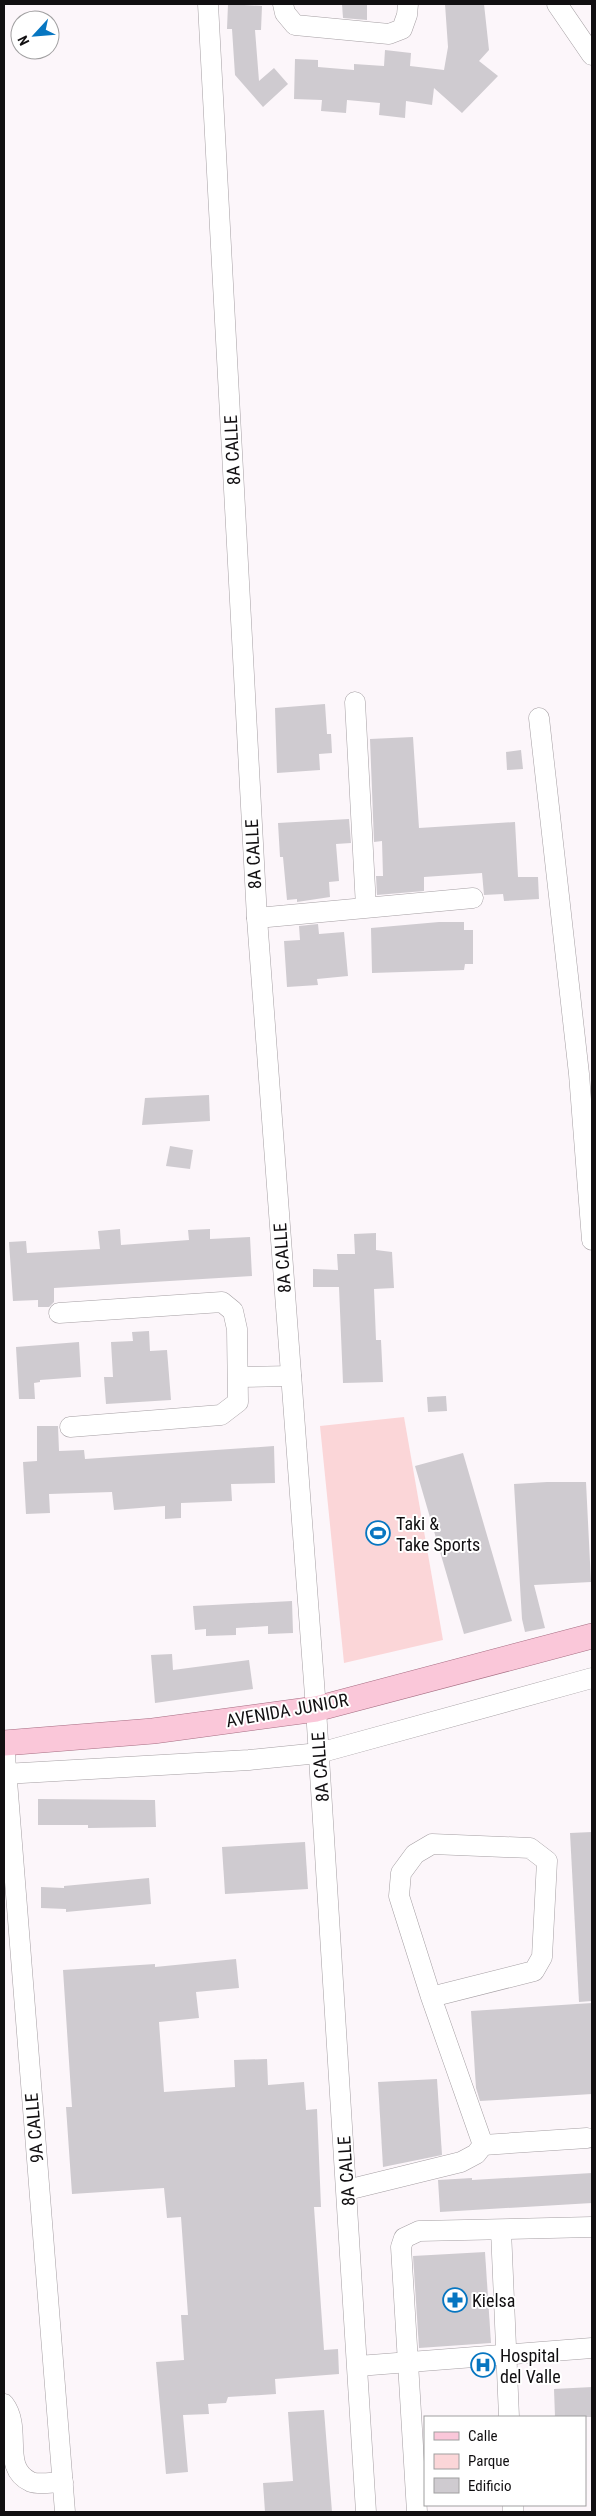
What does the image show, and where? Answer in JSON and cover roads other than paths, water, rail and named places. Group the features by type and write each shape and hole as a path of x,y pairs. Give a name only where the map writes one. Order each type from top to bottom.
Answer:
{"main road":[{"name":"AVENIDA JUNIOR","path":"4,1743 153,1731 316,1709 592,1636"}],"street":[{"name":"8A CALLE","path":"208,4 257,918 316,1709 366,2512"},
{"path":"283,4 285,13 295,25 389,34 402,29 408,4"},
{"path":"557,4 592,55"},
{"path":"355,702 366,907"},
{"path":"539,718 579,1074 592,1240"},
{"path":"257,918 473,898"},
{"path":"59,1313 222,1302 233,1311 237,1329 238,1402 221,1415 70,1427"},
{"path":"239,1377 291,1376"},
{"path":"5,1774 249,1760 319,1753 592,1678"},
{"name":"9A CALLE","path":"4,1743 65,2512"},
{"path":"430,1997 534,1971 542,1957 546,1861 530,1848 432,1844 414,1854 401,1873 398,1896 430,1997 483,2145"},
{"path":"347,2190 461,2162 476,2154 483,2145 587,2138"},
{"path":"417,2512 401,2247 404,2238 419,2232 592,2226"},
{"path":"501,2230 509,2416"},
{"path":"358,2366 506,2353 592,2348"},
{"path":"4,2404 14,2428 13,2464 18,2473 32,2482 63,2482"}],"place":[{"name":"Taki & Take Sports","path":"378,1533"},
{"name":"Kielsa","path":"455,2300"},
{"name":"Hospital del Valle","path":"483,2365"}]}
